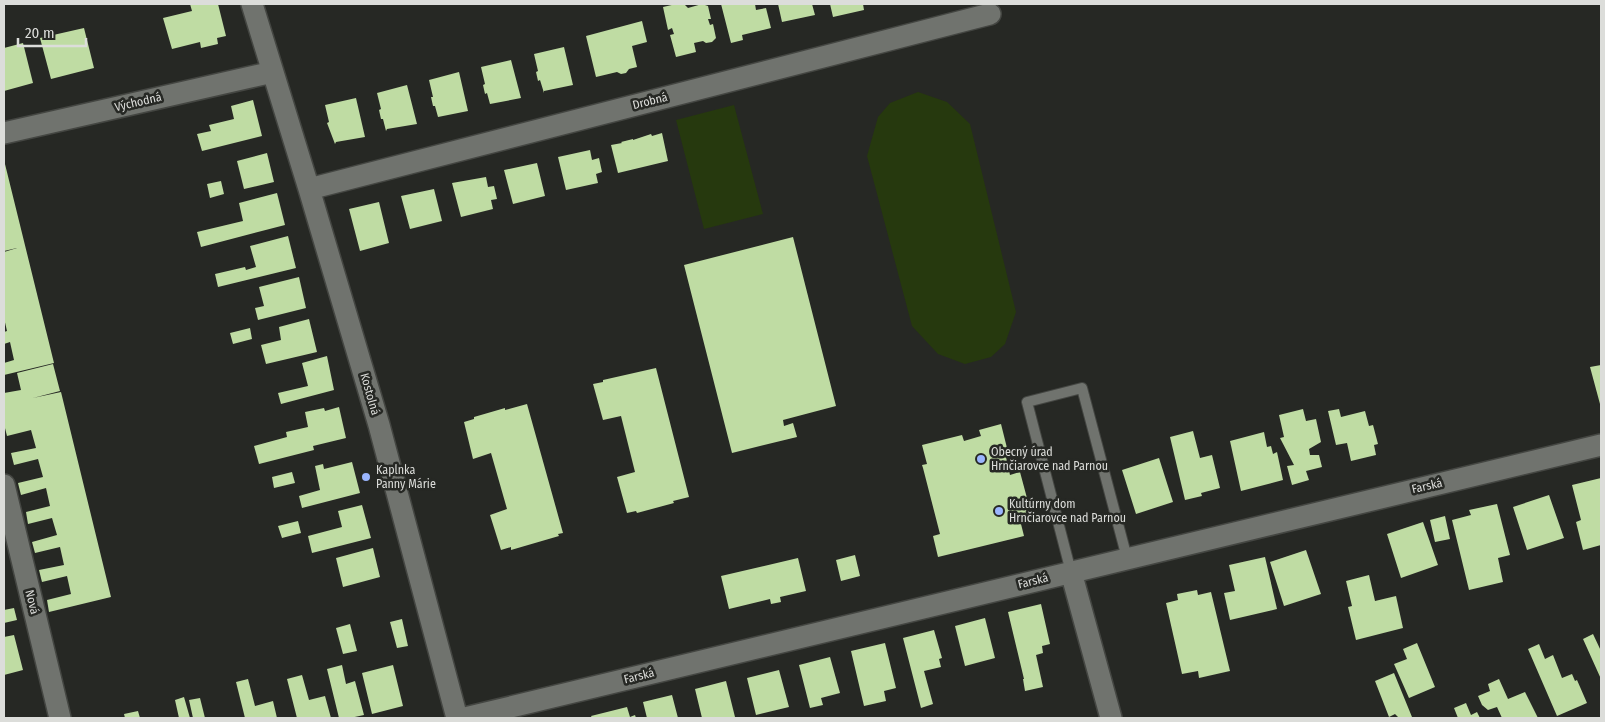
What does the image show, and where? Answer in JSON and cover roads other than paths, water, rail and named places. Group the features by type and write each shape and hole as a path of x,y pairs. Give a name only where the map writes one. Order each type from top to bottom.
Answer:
{"street":[{"name":"Kostolná","path":"252,4 310,189 379,425 457,718"},
{"name":"Drobná","path":"310,189 990,14"},
{"name":"Východná","path":"4,133 273,72"},
{"name":"Farská","path":"465,718 1601,445"},
{"name":"Nová","path":"4,485 60,718"},
{"path":"1071,572 1111,718"}],"lane":[{"path":"1071,572 1026,402 1082,388 1127,558"}],"place":[{"name":"Obecný úrad Hrnčiarovce nad Parnou","path":"981,459"},
{"name":"Kaplnka Panny Márie","path":"366,477"},
{"name":"Kultúrny dom Hrnčiarovce nad Parnou","path":"999,511"}]}
